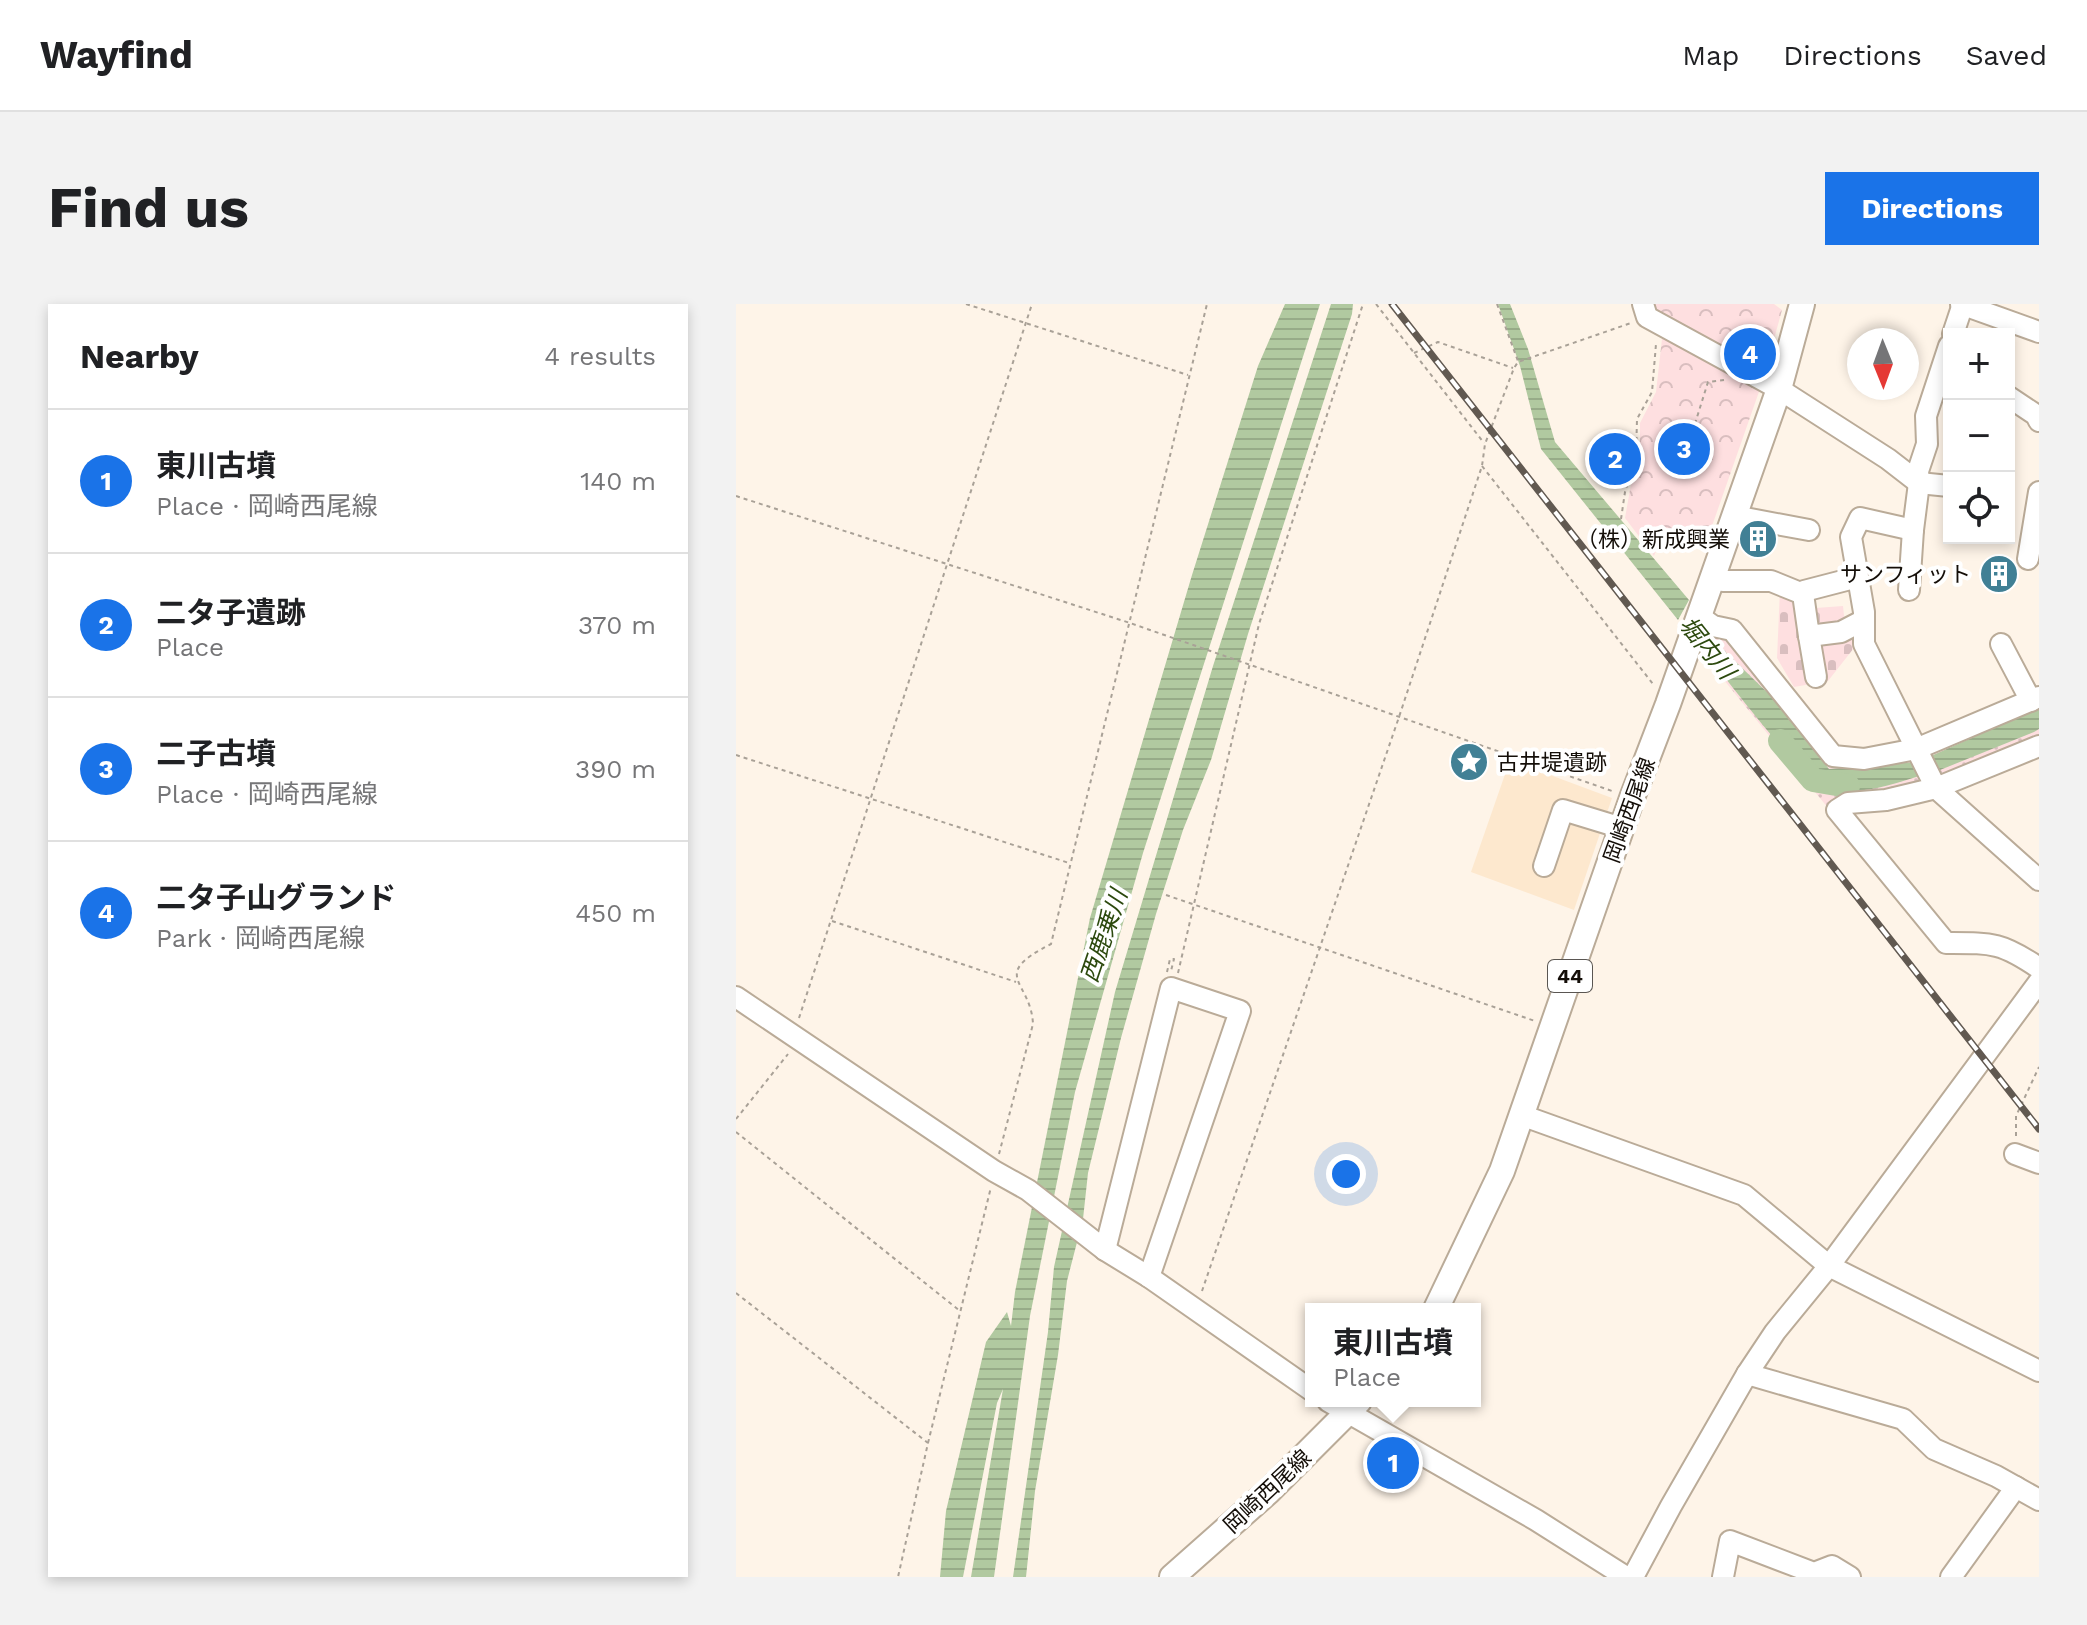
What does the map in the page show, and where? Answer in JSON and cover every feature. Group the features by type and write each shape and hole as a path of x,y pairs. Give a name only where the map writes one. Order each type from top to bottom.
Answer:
{"main road":[{"name":"岡崎西尾線","path":"1439,1303 1502,1171 1779,389 1802,304"},
{"name":"岡崎西尾線","path":"1172,1577 1268,1492 1343,1407"}],"street":[{"path":"1955,328 1962,304 2009,328"},
{"path":"1649,315 1779,389 1888,459 1919,483 1943,485"},
{"path":"2015,329 2039,332"},
{"path":"1909,590 1918,471 1927,444 1926,416 1943,364"},
{"path":"2014,400 2038,416"},
{"path":"2028,559 2039,492"},
{"path":"1734,516 1809,530"},
{"path":"1913,530 1860,518 1851,537 1864,620 1864,644 1936,788 2039,880"},
{"path":"1713,576 1723,581 1771,581 1803,594"},
{"path":"1803,594 1804,591 1858,577"},
{"path":"1803,594 1816,677"},
{"path":"1809,636 1841,632 1864,620"},
{"path":"1695,627 1713,626 1732,630 1833,756 1864,759 1916,749 2035,699 2001,644"},
{"path":"2039,746 1936,788 1886,800 1848,803 1837,810 1946,943 1994,944 2011,949 2039,968"},
{"path":"1544,866 1563,810 1622,828"},
{"path":"1105,1250 1171,988 1240,1011 1149,1277"},
{"path":"1633,1577 1747,1374 1775,1332 1829,1266 2035,995"},
{"path":"736,997 994,1171 1028,1190 1105,1250 1305,1386"},
{"path":"1521,1115 1744,1195 1829,1266 2039,1371"},
{"path":"2015,1154 2039,1163"},
{"path":"1747,1374 1903,1419 1934,1449 2039,1500"},
{"path":"1348,1407 1626,1577"},
{"path":"1951,1577 2016,1487"},
{"path":"1723,1577 1730,1541 1814,1573 1832,1566 1850,1577"}],"path":[{"path":"966,304 1189,376"},
{"path":"736,1119 796,1038 1032,304"},
{"path":"898,1577 994,1171 1033,1024 1032,1009 1017,982 1018,971 1026,957 1051,944 1207,304"},
{"path":"1177,978 1259,624 1363,304"},
{"path":"1376,304 1485,444"},
{"path":"1497,304 1518,362"},
{"path":"1195,1310 1399,717 1482,466 1485,444 1514,368 1518,362 1649,315 1652,392 1637,419 1636,457 1625,492 1621,519"},
{"path":"1414,353 1438,342 1514,368"},
{"path":"1683,462 1708,382 1731,378 1739,367"},
{"path":"1482,466 1668,704"},
{"path":"736,496 1130,623 1632,798"},
{"path":"736,755 1070,864"},
{"path":"1166,895 1552,1027"},
{"path":"832,920 1017,982"},
{"path":"2015,1154 2016,1116 2039,1067"},
{"path":"736,1132 961,1312"},
{"path":"736,1293 928,1443"}],"shaded area":[{"path":"1510,760 1612,798 1574,910 1471,872"}],"green space":[{"path":"1651,304 1774,304 1782,310 1765,372 1654,312"},
{"path":"1663,330 1761,386 1705,546 1662,536 1654,556 1625,518 1640,457 1640,423 1656,392"},
{"path":"1780,590 1800,597 1802,609 1843,606 1845,625 1861,639 1828,681 1794,687 1777,658"},
{"path":"1712,630 1742,653 1832,763 2039,702 2039,741 1943,778 1828,808 1702,653"}],"water":[{"name":"西鹿乗川","path":"1285,304 1320,304 1143,853 1075,1092 1030,1316 994,1577 971,1577 1003,1389 997,1403 963,1577 940,1577 946,1511 986,1342 1007,1312 1011,1326 1015,1292 1090,918 1258,366"},
{"path":"1331,304 1353,304 1352,314 1248,634 1211,760 1183,830 1156,914 1121,1038 1088,1173 1083,1219 1067,1281 1035,1491 1026,1577 1013,1577 1048,1332 1054,1267 1115,992 1213,666"},
{"path":"1498,304 1510,304 1528,349 1555,442 1689,600 1678,620 1541,449 1520,366"},
{"path":"1707,634 1773,698 1829,769 1916,762 1923,775 1849,791 1825,787 1814,780 1781,746 1701,647"},
{"path":"2039,708 2039,729 2034,732 1940,770 1931,756"}],"waterway":[{"name":"堀内川","path":"1780,741 1813,780 1848,786"}],"railway":[{"path":"1392,304 2039,1129"}],"place":[{"name":"二タ子山グランド","path":"1750,354"},
{"name":"二子古墳","path":"1684,449"},
{"name":"二タ子遺跡","path":"1615,459"},
{"name":"（株）新成興業","path":"1758,539"},
{"name":"サンフィット","path":"1999,574"},
{"name":"古井堤遺跡","path":"1469,762"},
{"name":"東川古墳","path":"1393,1463"}]}
